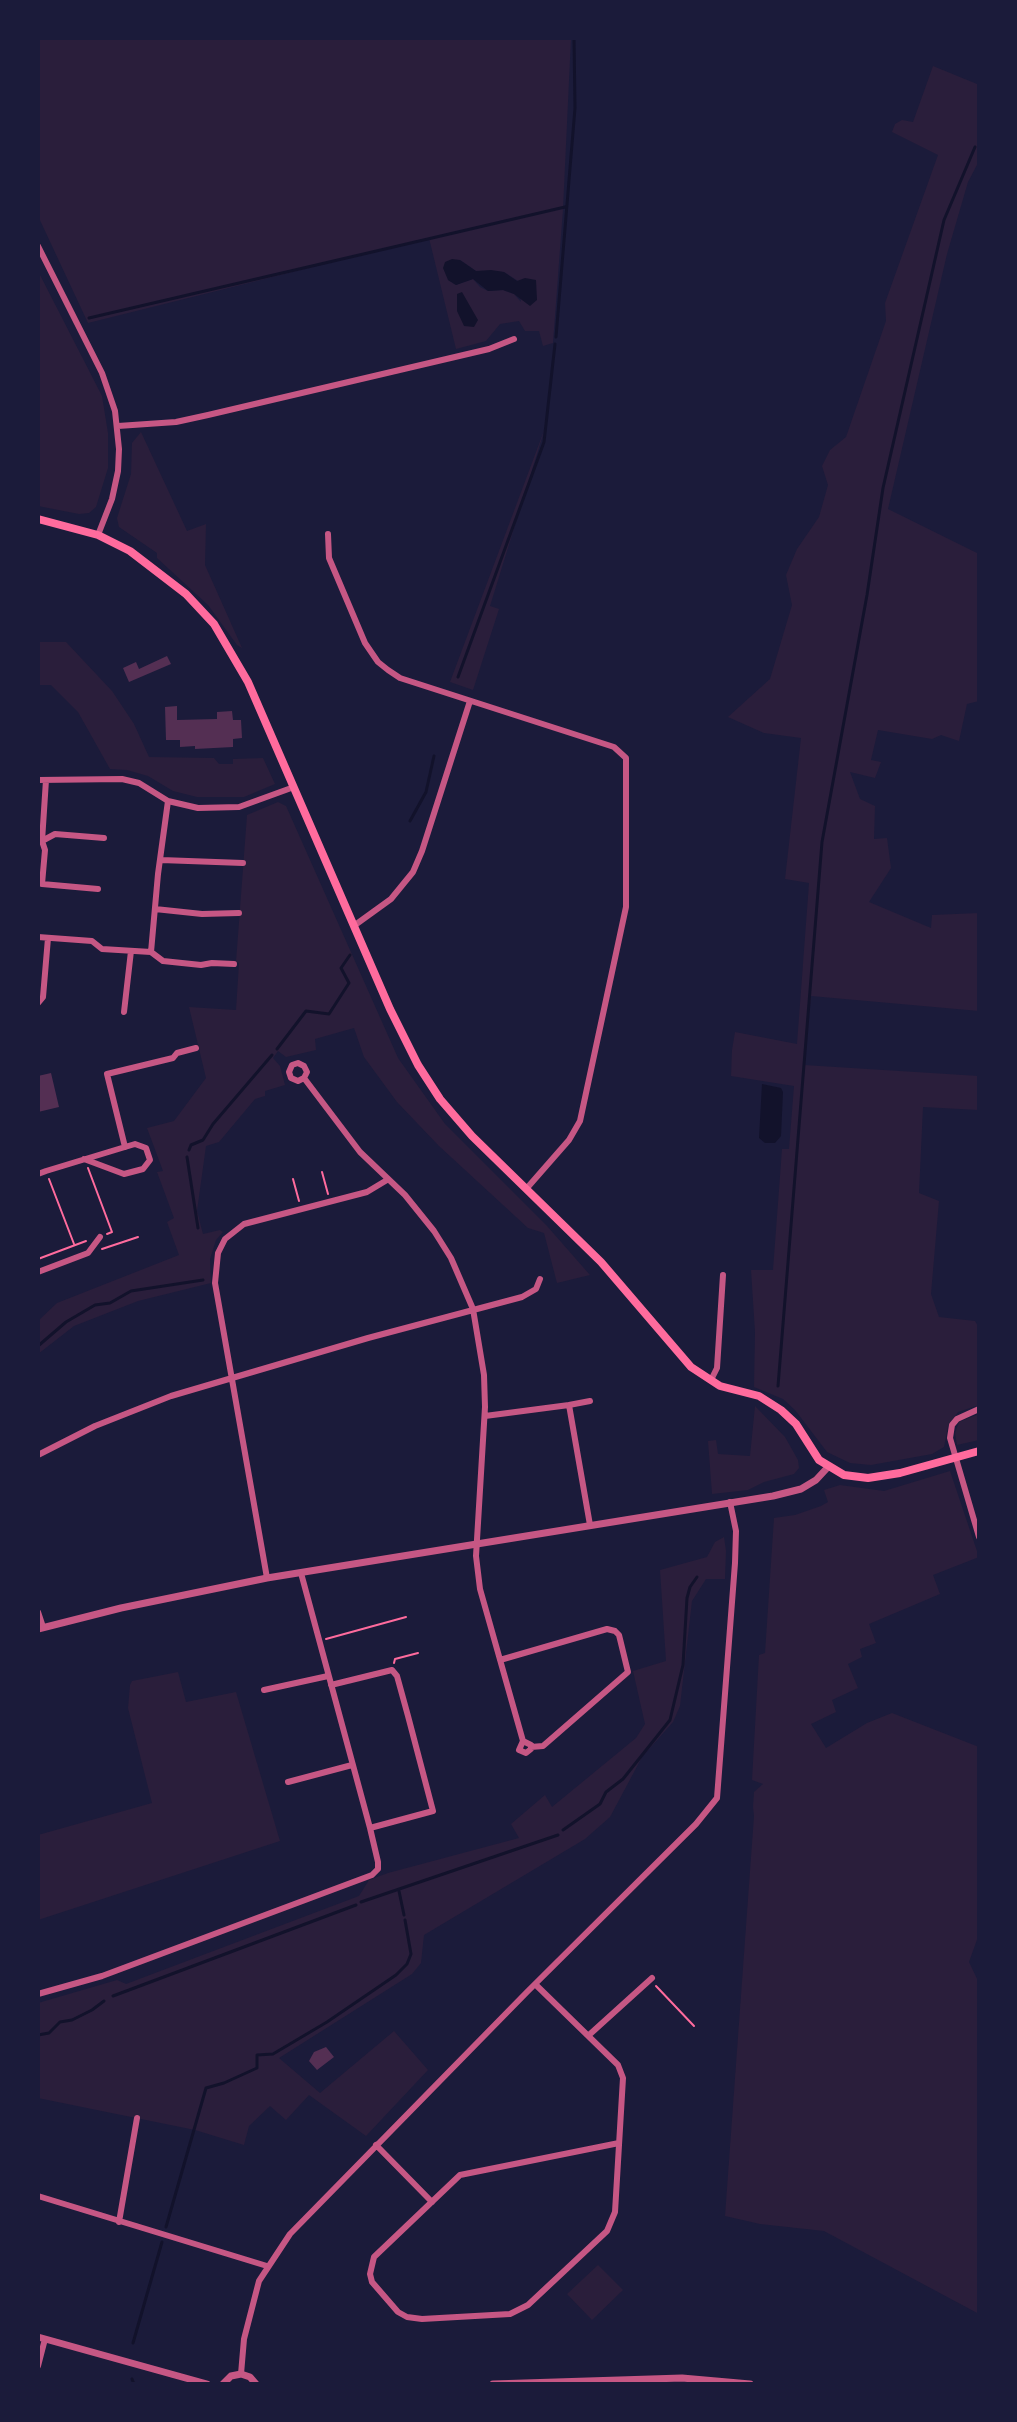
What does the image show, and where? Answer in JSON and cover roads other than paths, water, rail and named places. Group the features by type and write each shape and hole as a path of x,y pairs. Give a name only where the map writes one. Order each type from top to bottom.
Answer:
{"main road":[{"path":"38,519 98,535 130,551 186,594 214,624 240,664 390,1009 418,1065 440,1099 472,1136 601,1262 697,1373 720,1386 759,1396 781,1410 796,1424 819,1460 844,1475 868,1478 979,1451"}],"street":[{"path":"38,246 102,373 118,426 118,471 112,499 98,535"},
{"path":"118,426 176,422 208,415 489,349 514,339"},
{"path":"328,534 329,558 365,643 378,662 400,678 617,749 624,754 628,767 626,907 580,1121 569,1140 527,1188"},
{"path":"355,925 391,899 413,872 470,701"},
{"path":"98,889 40,886 45,850 40,841 42,780 122,779 139,783 168,801 198,808 239,807 294,787"},
{"path":"151,952 168,801"},
{"path":"40,841 55,834 104,838"},
{"path":"161,860 243,863"},
{"path":"155,909 202,914 239,913"},
{"path":"38,937 92,941 102,949 151,952 163,961 234,964"},
{"path":"38,1003 43,997 48,938"},
{"path":"124,1012 131,951"},
{"path":"125,1147 107,1074 173,1058 177,1053 196,1048"},
{"path":"304,1078 353,1143 405,1195 434,1231 451,1258 473,1309 484,1375 485,1416 475,1544 480,1589 500,1660 523,1741 519,1748 528,1753 531,1747 543,1746 628,1672 619,1635 607,1629 500,1660"},
{"path":"38,1174 84,1159 135,1144 146,1148 149,1155 148,1165 124,1174 84,1159"},
{"path":"267,1578 215,1283 221,1246 230,1233 244,1224 367,1192 387,1180"},
{"path":"38,1272 88,1253 100,1237"},
{"path":"711,1380 717,1368 723,1275"},
{"path":"38,1455 119,1416 231,1378 522,1297 536,1289 540,1279"},
{"path":"485,1416 590,1401"},
{"path":"569,1405 590,1525"},
{"path":"979,1409 961,1416 952,1425 950,1438 979,1537"},
{"path":"38,1612 40,1628 267,1578 801,1489 816,1480 828,1467"},
{"path":"241,2374 249,2317 259,2281 290,2234 696,1824 717,1798 735,1563 736,1531 730,1502"},
{"path":"38,1994 113,1972 372,1875 378,1869 370,1828 301,1573"},
{"path":"331,1685 392,1670 397,1676 433,1811 370,1828"},
{"path":"264,1690 328,1676"},
{"path":"288,1782 352,1765"},
{"path":"589,2035 651,1979"},
{"path":"535,1984 618,2065 623,2078 615,2212 607,2231 528,2305 510,2314 422,2319 407,2317 398,2312 376,2288 370,2274 374,2257 464,2173 619,2143"},
{"path":"119,2222 137,2118"},
{"path":"376,2145 432,2202"},
{"path":"38,2196 267,2266"},
{"path":"38,2366 42,2338 207,2384"},
{"path":"223,2384 231,2376 241,2374 250,2377 256,2384"},
{"path":"493,2384 682,2378 750,2384"}],"waterway":[{"path":"556,337 575,108 574,38"},
{"path":"778,1386 822,842 867,595 883,488 944,220 975,147"},
{"path":"89,318 565,207"},
{"path":"458,677 544,442 555,344"},
{"path":"410,821 426,792 434,756"},
{"path":"277,1049 306,1011 329,1014 349,983 341,968 350,955"},
{"path":"189,1150 191,1145 203,1140 272,1055"},
{"path":"187,1157 198,1228"},
{"path":"38,1346 66,1322 95,1305 110,1303 131,1291 203,1280"},
{"path":"563,1830 600,1804 606,1792 623,1779 670,1720 683,1665 687,1598 697,1577"},
{"path":"361,1902 558,1835"},
{"path":"399,1891 404,1915"},
{"path":"113,1996 356,1905"},
{"path":"166,2227 206,2088 257,2068 257,2055 273,2054 396,1975 407,1964 411,1954 405,1920"},
{"path":"38,2035 49,2033 60,2022 72,2020 104,2001"},
{"path":"133,2343 162,2242"},
{"path":"132,2379 134,2384"}]}
